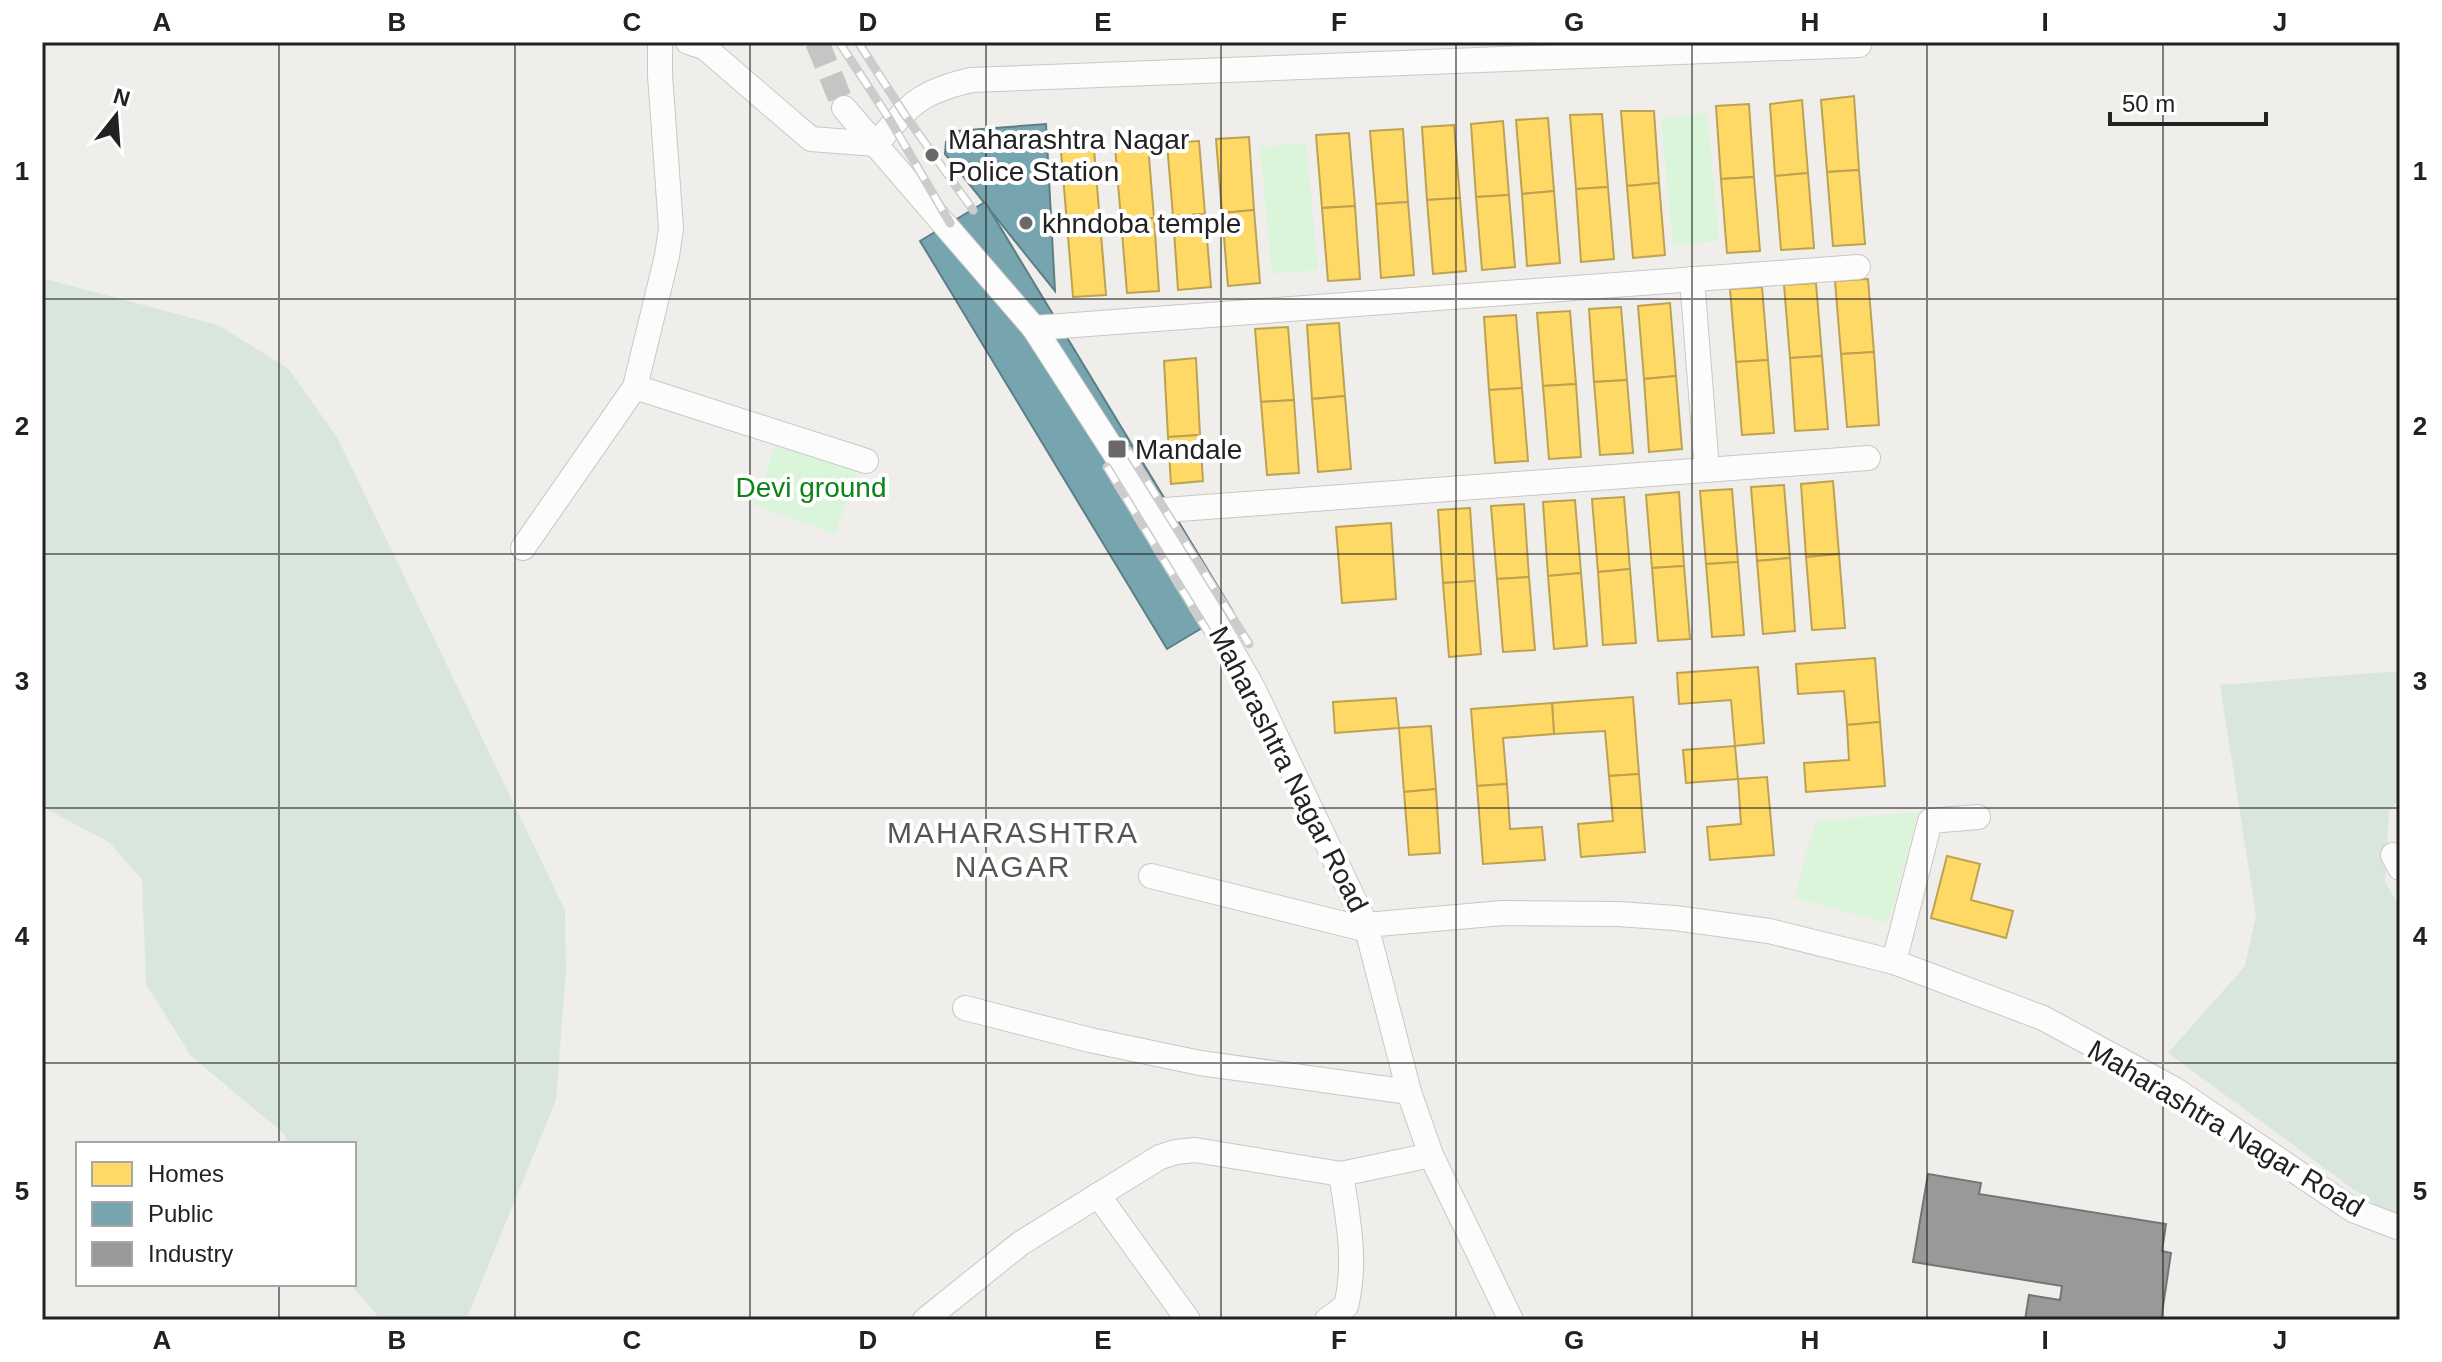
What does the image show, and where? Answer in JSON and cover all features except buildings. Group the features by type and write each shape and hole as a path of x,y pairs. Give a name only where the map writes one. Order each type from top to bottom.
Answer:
{"street":[{"path":"523,548 635,387 671,228 660,42"},
{"path":"688,42 704,47 811,139 876,144 912,103 938,88 971,80 1859,45"},
{"name":"Maharashtra Nagar Road","path":"844,108 1034,328 1152,511 1253,688 1367,927 1503,913 1632,915 1769,931 1894,962 2043,1018 2174,1089 2353,1210 2400,1228"},
{"path":"1034,328 1858,267"},
{"path":"1692,279 1707,470"},
{"path":"635,387 866,461"},
{"path":"1152,511 1868,458"},
{"path":"1894,962 1930,821 1978,817"},
{"path":"1151,876 1367,927 1409,1092 1431,1155 1511,1320"},
{"path":"965,1008 1090,1040 1200,1063 1409,1092"},
{"path":"925,1320 1021,1243 1160,1157 1195,1150 1341,1174 1431,1155"},
{"path":"1327,1320 1346,1306 1352,1281 1353,1254 1341,1174"},
{"path":"1098,1195 1188,1320"}],"shaded area":[{"path":"42,278 218,325 289,369 338,439 565,910 566,971 556,1100 466,1320 381,1320 352,1286 356,1286 356,1142 287,1142 284,1134 191,1056 146,984 142,880 109,842 42,807"},
{"path":"2400,671 2400,798 2389,811 2385,882 2400,907 2400,1217 2383,1211 2168,1053 2245,966 2256,915 2220,685"}],"green space":[{"path":"1707,113 1719,241 1673,245 1661,118"},
{"path":"1306,143 1318,270 1272,274 1260,147"},
{"name":"Devi ground","path":"778,438 859,466 835,534 754,505"},
{"path":"1918,812 1888,923 1795,898 1815,821"}],"tunnel":[{"path":"817,42 844,108"}],"railway":[{"path":"839,42 890,120 950,223"},
{"path":"858,42 905,115 973,210"},
{"path":"1128,451 1249,644"},
{"path":"1107,467 1223,657"}],"place":[{"name":"Maharashtra Nagar Police Station","path":"932,155"},
{"name":"khndoba temple","path":"1026,223"},
{"name":"Mandale","path":"1117,449"}],"district":[{"name":"MAHARASHTRA NAGAR","path":"1013,850"}]}
